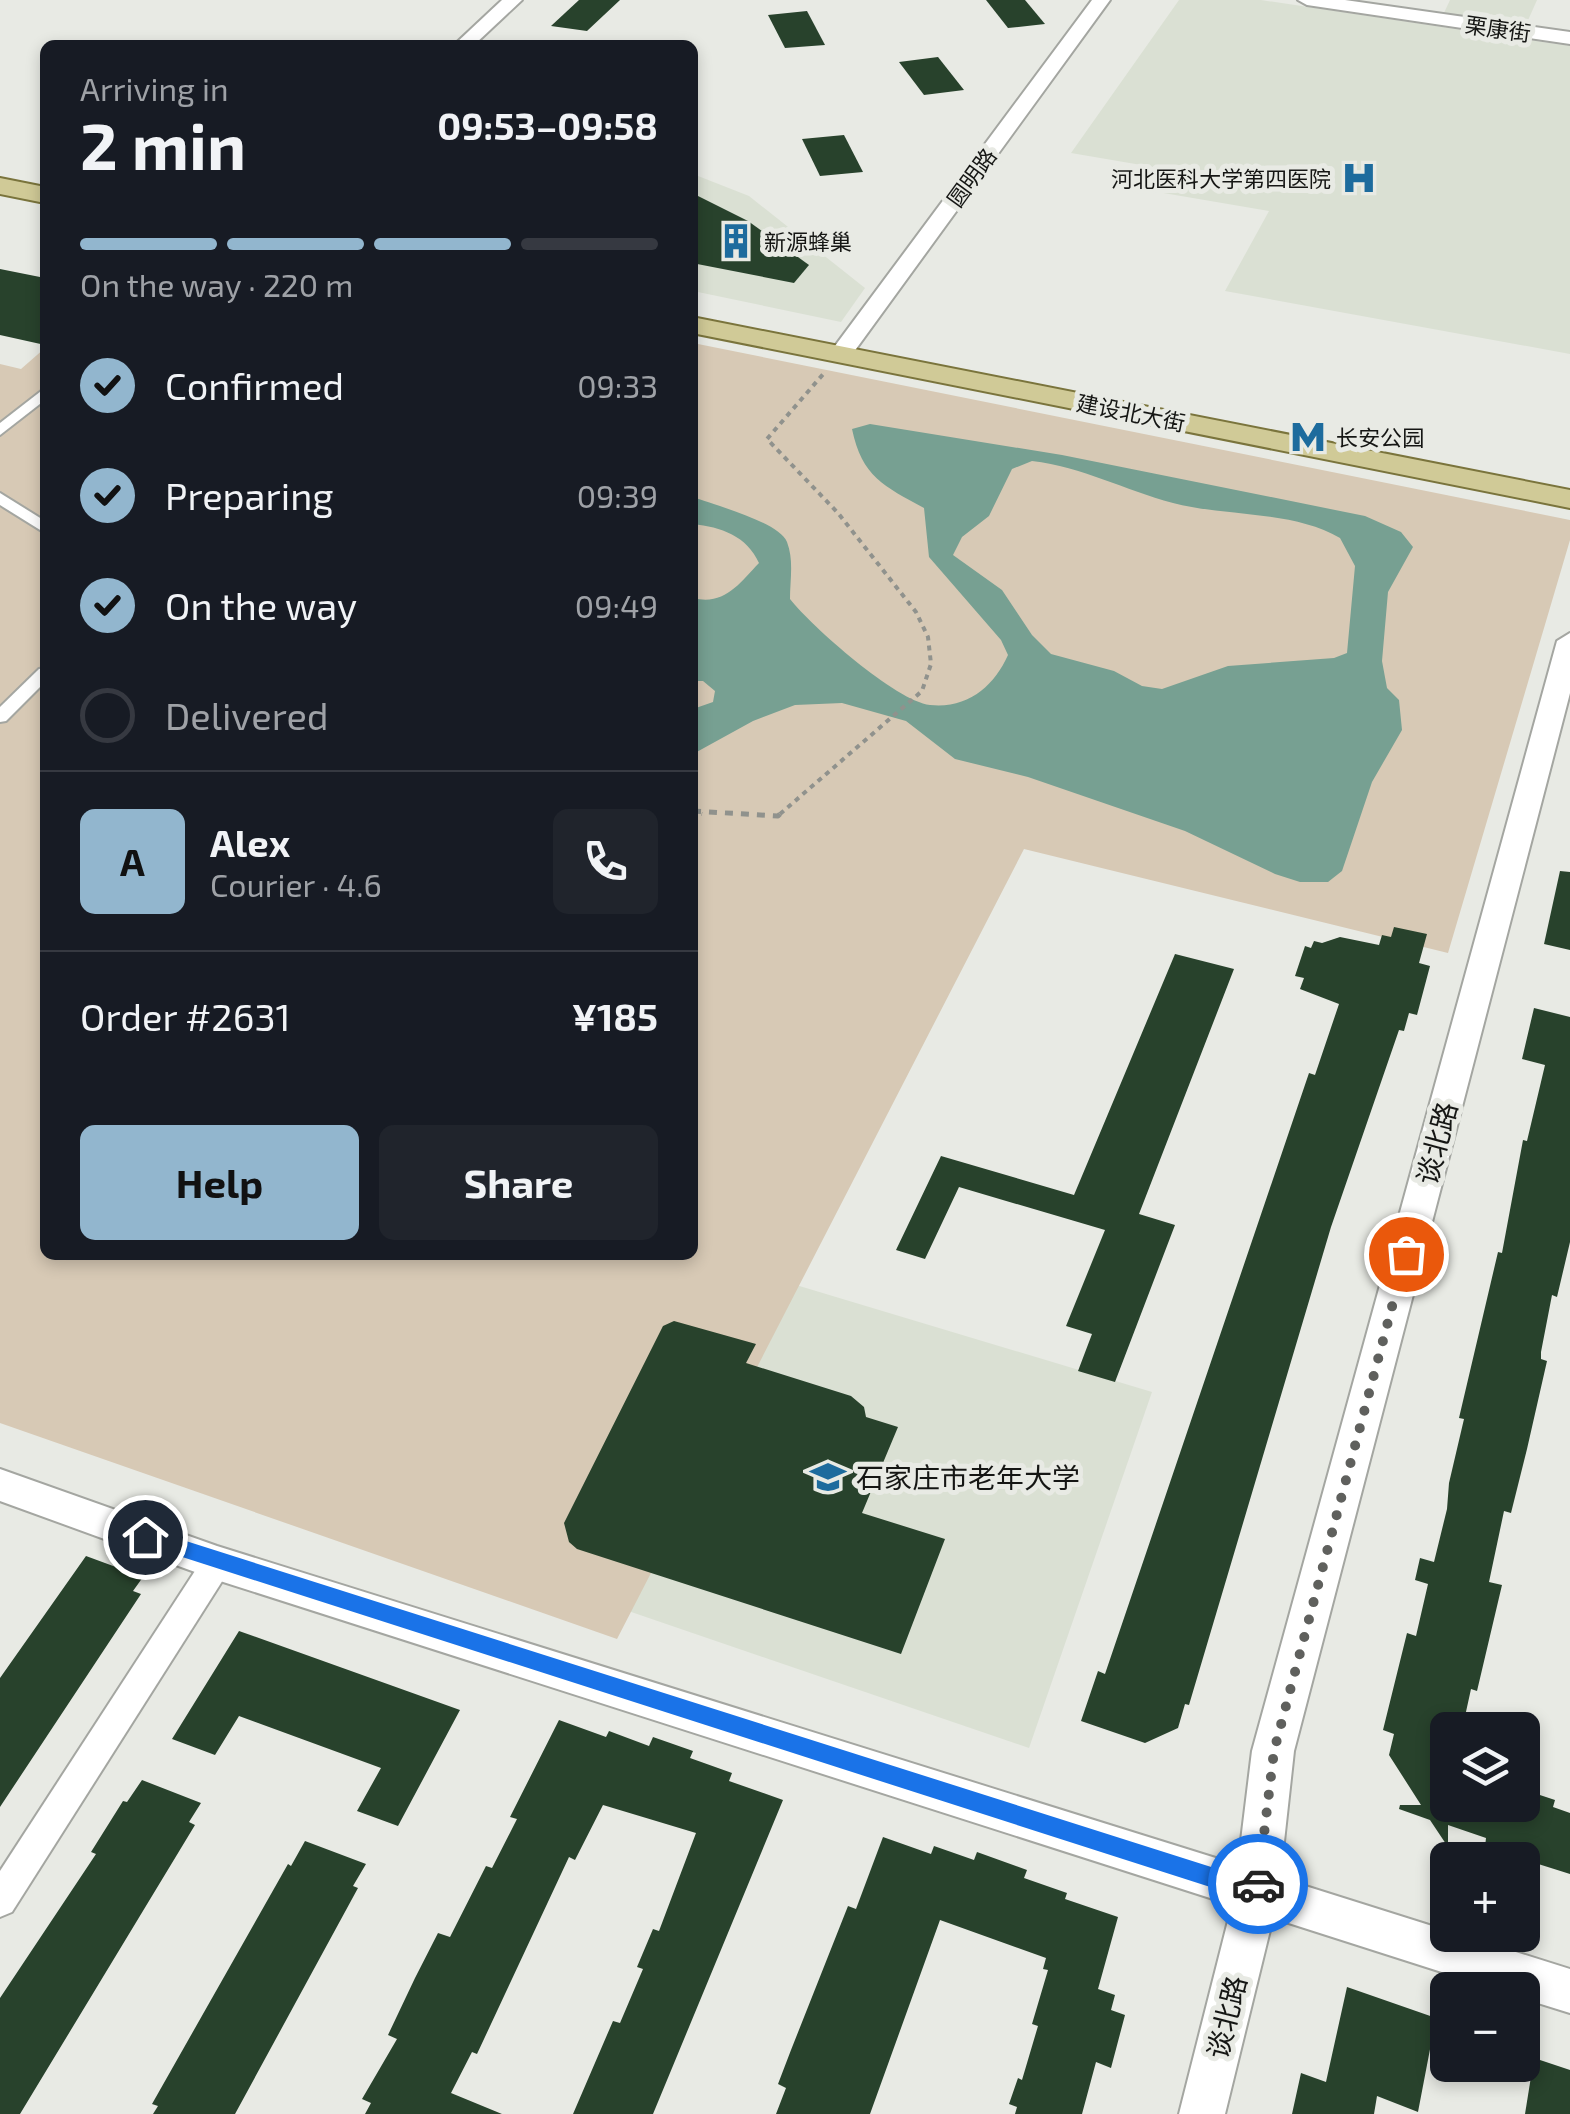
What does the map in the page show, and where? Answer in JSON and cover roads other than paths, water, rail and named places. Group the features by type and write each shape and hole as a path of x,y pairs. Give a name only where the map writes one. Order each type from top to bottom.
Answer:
{"main road":[{"path":"0,171 40,178"},
{"path":"0,186 40,194"},
{"name":"建设北大街","path":"698,310 846,347 1570,499"},
{"name":"建设北大街","path":"698,326 846,347 1570,480"}],"street":[{"path":"469,40 513,0"},
{"name":"圆明路","path":"846,347 1102,0"},
{"name":"栗康街","path":"1307,0 1570,38"},
{"path":"0,431 40,396"},
{"path":"0,498 40,525"},
{"name":"谈北路","path":"1202,2114 1257,1892 1274,1751 1570,642"},
{"path":"0,717 40,677"},
{"path":"0,1485 217,1563 1570,1991"},
{"path":"0,1901 217,1563"}],"place":[{"name":"河北医科大学第四医院","path":"1359,178"},
{"name":"新源蜂巢","path":"736,241"},
{"name":"长安公园","path":"1308,437"},
{"name":"石家庄市老年大学","path":"828,1477"}]}
